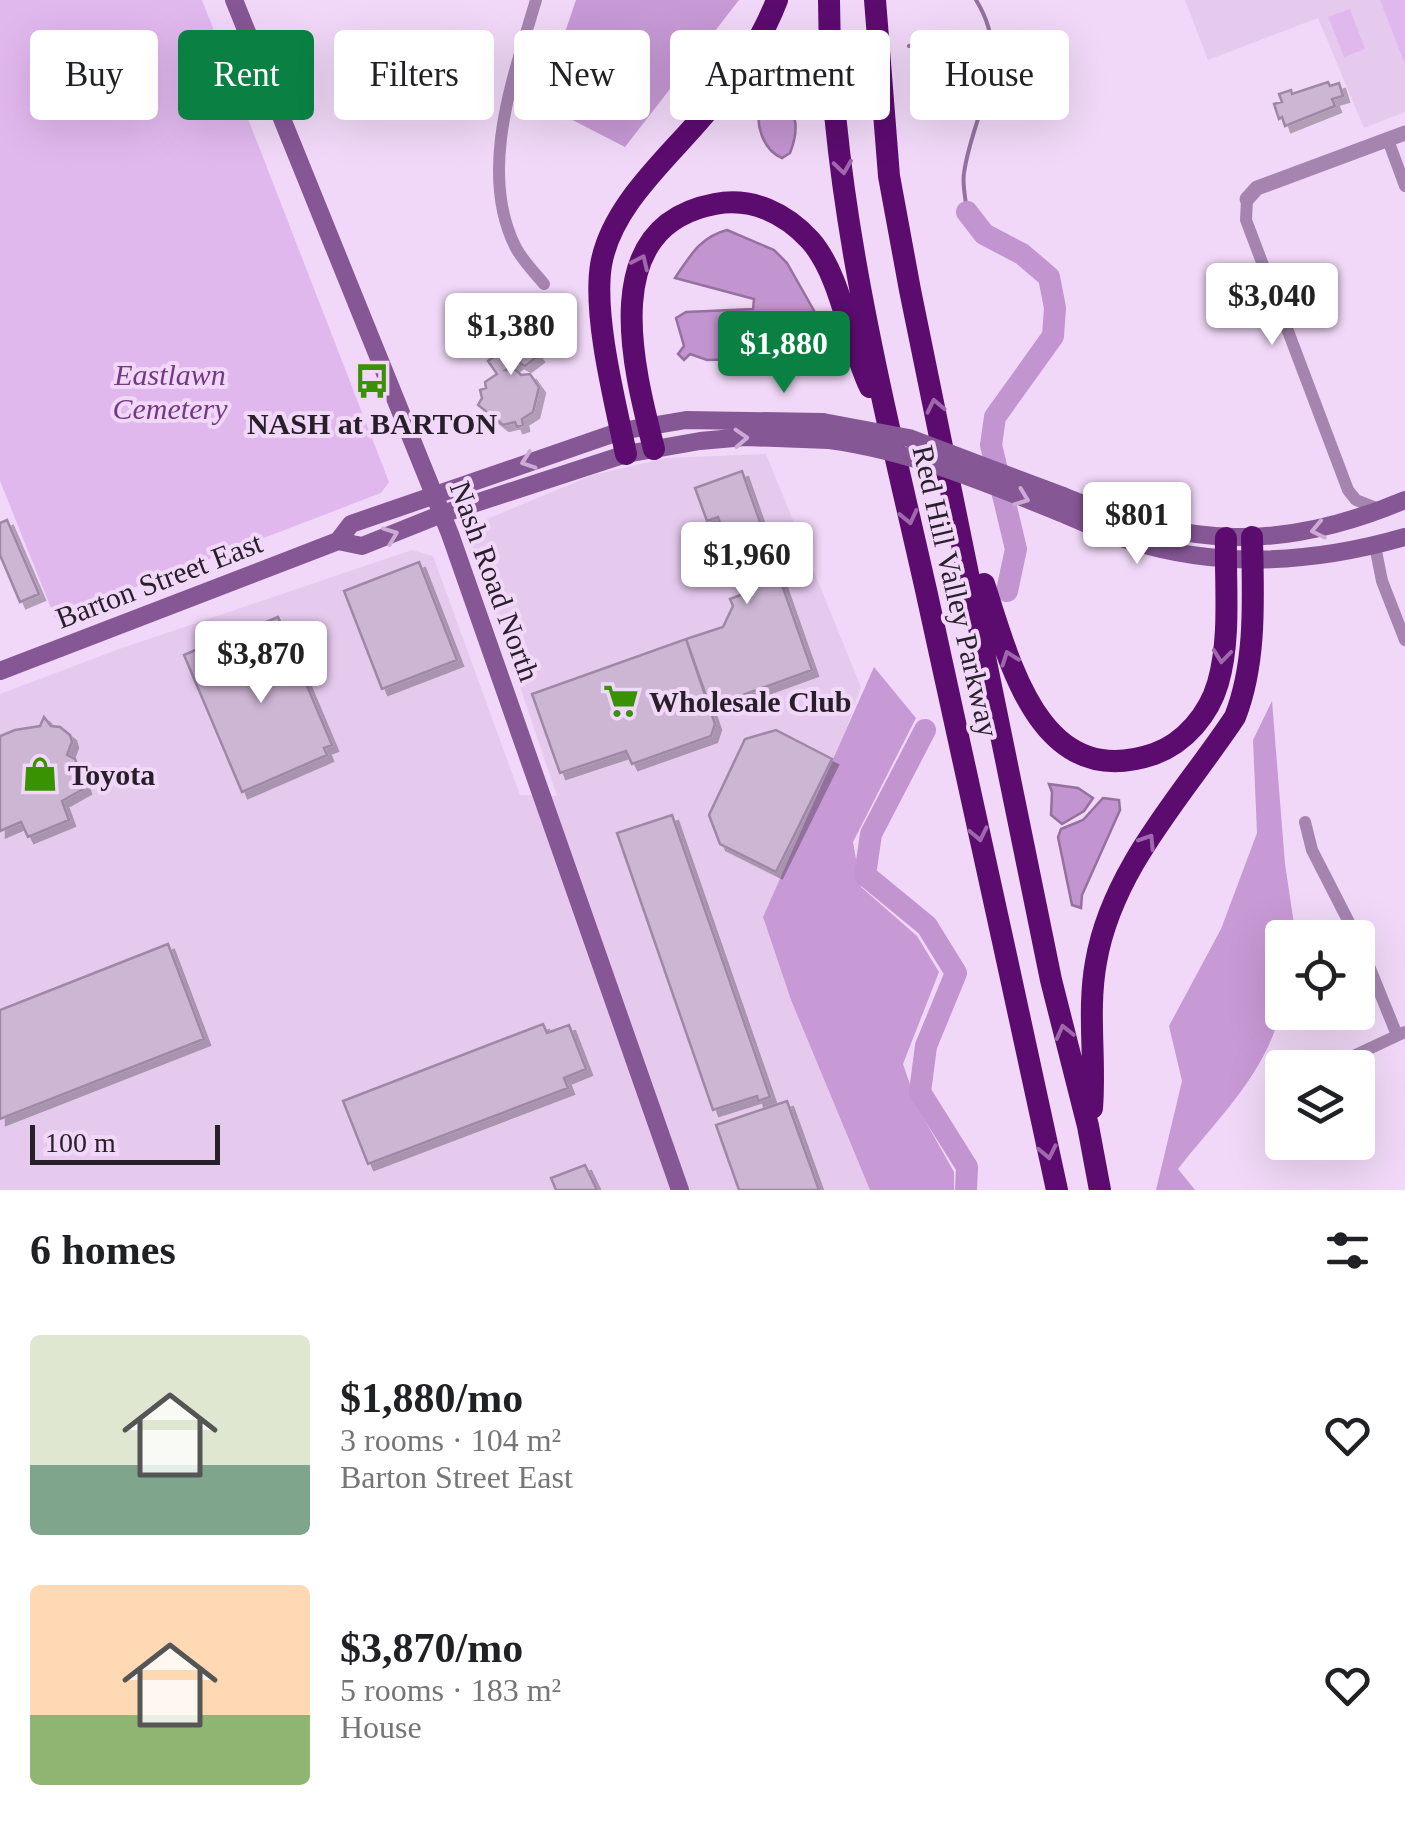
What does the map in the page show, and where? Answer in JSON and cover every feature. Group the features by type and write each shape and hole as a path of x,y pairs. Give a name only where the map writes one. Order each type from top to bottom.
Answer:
{"highway":[{"path":"624,442 602,313 601,268 605,248 623,210 758,44 777,0"},
{"name":"Red Hill Valley Parkway","path":"830,0 840,144 854,248 888,422 1057,1190"},
{"name":"Red Hill Valley Parkway","path":"875,0 889,176 1051,980 1100,1190"},
{"path":"651,437 634,356 634,275 642,256 666,227 700,207 726,202 745,203 777,214 791,222 820,253 867,382 888,422"},
{"path":"962,536 980,570 1009,662 1032,709 1064,744 1111,762 1141,758 1176,743 1208,708 1221,670 1226,549"},
{"path":"1088,1126 1093,1106 1090,1027 1096,959 1118,894 1135,861 1240,706 1248,668 1252,548"}],"main road":[{"name":"Nash Road North","path":"234,0 442,514 680,1190"},
{"name":"Barton Street East","path":"0,671 338,540 351,524 434,494 651,437 686,420 742,418 909,438 1113,516 1226,549"},
{"name":"Barton Street East","path":"826,431 927,462 1132,542 1252,548 1331,528 1405,500"},
{"name":"Barton Street East","path":"338,540 362,546 624,442"},
{"name":"Barton Street East","path":"1252,548 1273,561 1324,556 1405,537"}],"street":[{"path":"536,0 505,119 499,182 517,251 544,284"},
{"path":"1381,510 1356,500 1348,490 1246,220 1247,199 1257,188 1405,133"},
{"path":"1388,140 1405,186"},
{"path":"1375,546 1382,581 1405,640"},
{"path":"1305,822 1312,850 1348,920"},
{"path":"1367,1050 1401,1034 1375,977"}],"shaded area":[{"path":"576,0 739,0 716,30 670,30 670,89 650,115 650,30 566,30"},
{"path":"1185,0 1405,0 1405,112 1364,128 1318,18 1208,60"},
{"path":"572,120 646,120 625,147"},
{"path":"759,120 795,120 790,153 782,158 770,149"},
{"path":"727,230 774,250 787,263 817,316 823,337 814,357 707,360 690,354 684,360 678,354 684,346 676,318 686,312 753,309 754,299 675,278 703,242"},
{"path":"766,454 861,687 837,755 763,917 791,1000 870,1190 0,1190 0,694 119,649 412,550 433,556 520,795 557,796 472,545 482,521 593,475 667,458"},
{"path":"874,667 916,718 853,842 861,887 917,936 939,972 903,1064 918,1108 954,1172 954,1190 870,1190 791,1000 763,917"},
{"path":"1272,701 1293,920 1265,920 1265,1030 1274,1030 1242,1090 1178,1169 1195,1190 1156,1190 1182,1081 1169,1026 1221,929 1257,833 1253,740"},
{"path":"1049,784 1078,788 1093,798 1084,811 1062,824 1051,815"},
{"path":"1103,798 1119,800 1120,810 1082,895 1081,908 1072,905 1058,837 1061,829 1083,820"}],"green space":[{"name":"Eastlawn Cemetery","path":"0,0 202,0 214,30 178,30 178,120 249,120 389,482 381,493 55,618 0,481"},
{"path":"1380,0 1405,0 1404,62"},
{"path":"1350,9 1365,49 1344,57 1328,17"}],"building":[{"path":"1328,82 1330,86 1339,83 1343,96 1332,99 1335,106 1285,126 1274,104 1282,102 1279,94 1291,90 1292,94"},
{"path":"510,313 537,348 534,351 538,356 525,366 518,362 506,370 530,374 539,387 533,412 517,427 515,422 503,425 478,405 482,398 480,390 497,374 488,361 497,354 506,364 515,358 495,324"},
{"path":"742,471 812,670 710,707 686,639 723,627 733,606 730,599 746,593 718,517 707,521 695,488"},
{"path":"7,520 39,594 20,602 0,555 0,523"},
{"path":"419,562 457,660 382,689 344,591"},
{"path":"278,617 332,745 324,748 327,755 242,792 184,655 207,645 219,674 239,665 228,638"},
{"name":"Wholesale Club","path":"686,639 715,724 711,736 632,764 626,751 560,773 532,694"},
{"name":"Toyota","path":"44,717 51,726 70,735 72,742 67,755 75,759 85,788 62,801 69,820 28,837 21,822 0,831 0,736 40,726"},
{"path":"776,730 832,759 776,872 720,844 709,815 745,739"},
{"path":"672,815 770,1097 758,1101 757,1096 713,1110 617,833"},
{"path":"168,944 204,1039 0,1119 0,1010"},
{"path":"543,1024 547,1033 569,1025 586,1069 564,1078 568,1088 368,1164 343,1101"},
{"path":"787,1101 819,1190 739,1190 716,1125"},
{"path":"585,1165 597,1190 556,1190 551,1178"}],"waterway":[{"path":"967,212 964,173 992,66 987,23 976,0"},
{"path":"967,212 984,234 1022,254 1049,277 1055,308 1053,336 995,417 991,445 1016,549 1007,591"},
{"path":"925,730 871,834 865,875 927,926 956,973 926,1046 920,1092 967,1167 966,1190"}],"place":[{"name":"NASH at BARTON","path":"372,381"},
{"name":"Wholesale Club","path":"621,701"},
{"name":"Toyota","path":"40,774"}]}
